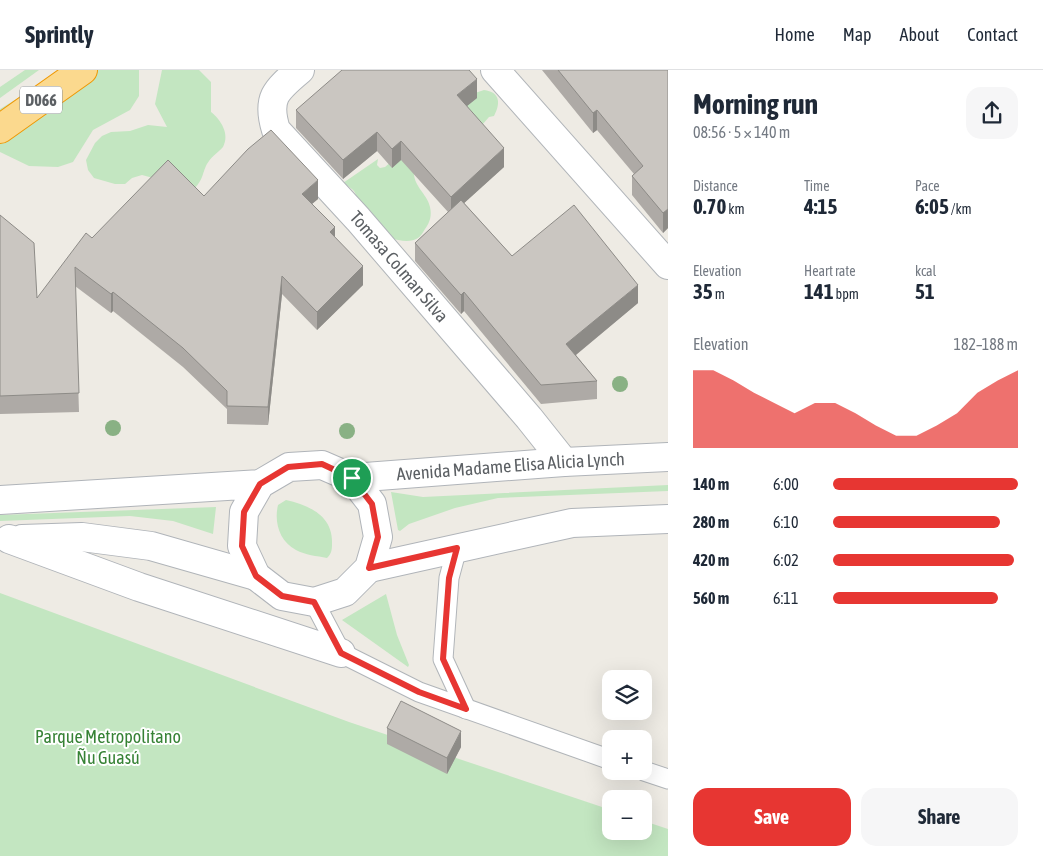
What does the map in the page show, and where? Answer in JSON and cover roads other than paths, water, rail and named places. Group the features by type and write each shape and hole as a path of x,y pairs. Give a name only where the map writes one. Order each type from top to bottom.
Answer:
{"highway":[{"name":"D066","path":"0,129 83,70"}],"main road":[{"name":"Tomasa Colman Silva","path":"300,70 283,84 274,96 271,113 276,130 358,218 529,418 564,462"},
{"path":"495,70 668,265"},
{"name":"Avenida Madame Elisa Alicia Lynch","path":"352,478 564,462 668,457"},
{"name":"Avenida Madame Elisa Alicia Lynch","path":"0,500 260,484 288,467 322,464 352,478 372,504 378,537 369,568 345,592 314,602 282,596 256,576 151,546 82,537 5,540"},
{"name":"Avenida Madame Elisa Alicia Lynch","path":"256,576 242,546 244,512 260,484"},
{"path":"369,568 572,523 668,519"},
{"path":"5,540 139,587 341,653"}],"lane":[{"path":"457,548 449,578 443,659 466,709"},
{"path":"314,602 341,653 419,692 602,757"},
{"path":"652,774 668,779"}],"park label":[{"name":"Parque Metropolitano Ñu Guasú","path":"108,748"}]}
